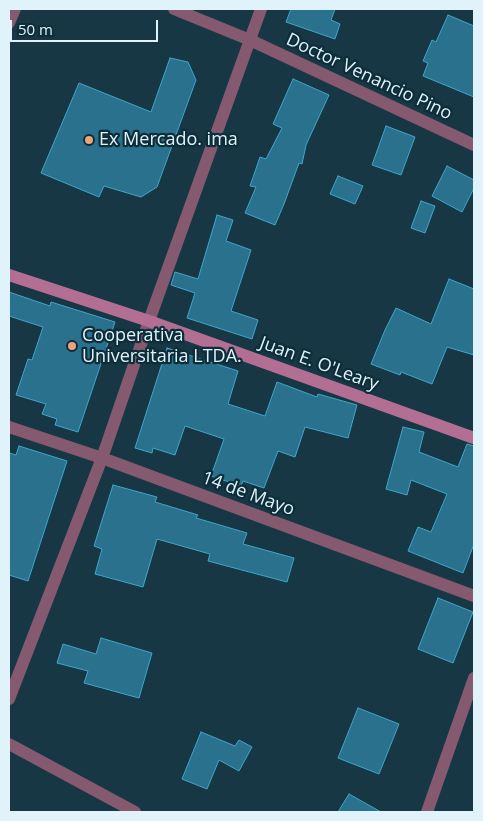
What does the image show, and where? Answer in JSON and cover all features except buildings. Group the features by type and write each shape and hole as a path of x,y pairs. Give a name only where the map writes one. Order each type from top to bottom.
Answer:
{"street":[{"path":"9,23 15,9"},
{"name":"Doctor Venancio Pino","path":"174,9 250,40 474,144"},
{"path":"9,698 102,458 261,9"},
{"name":"Juan E. O'Leary","path":"9,275 149,321 474,438"},
{"name":"14 de Mayo","path":"9,427 102,458 474,596"},
{"path":"426,812 474,678"},
{"path":"9,744 135,812"}],"place":[{"name":"Ex Mercado. ima","path":"89,140"},
{"name":"Cooperativa Universitaria LTDA.","path":"72,346"}]}
